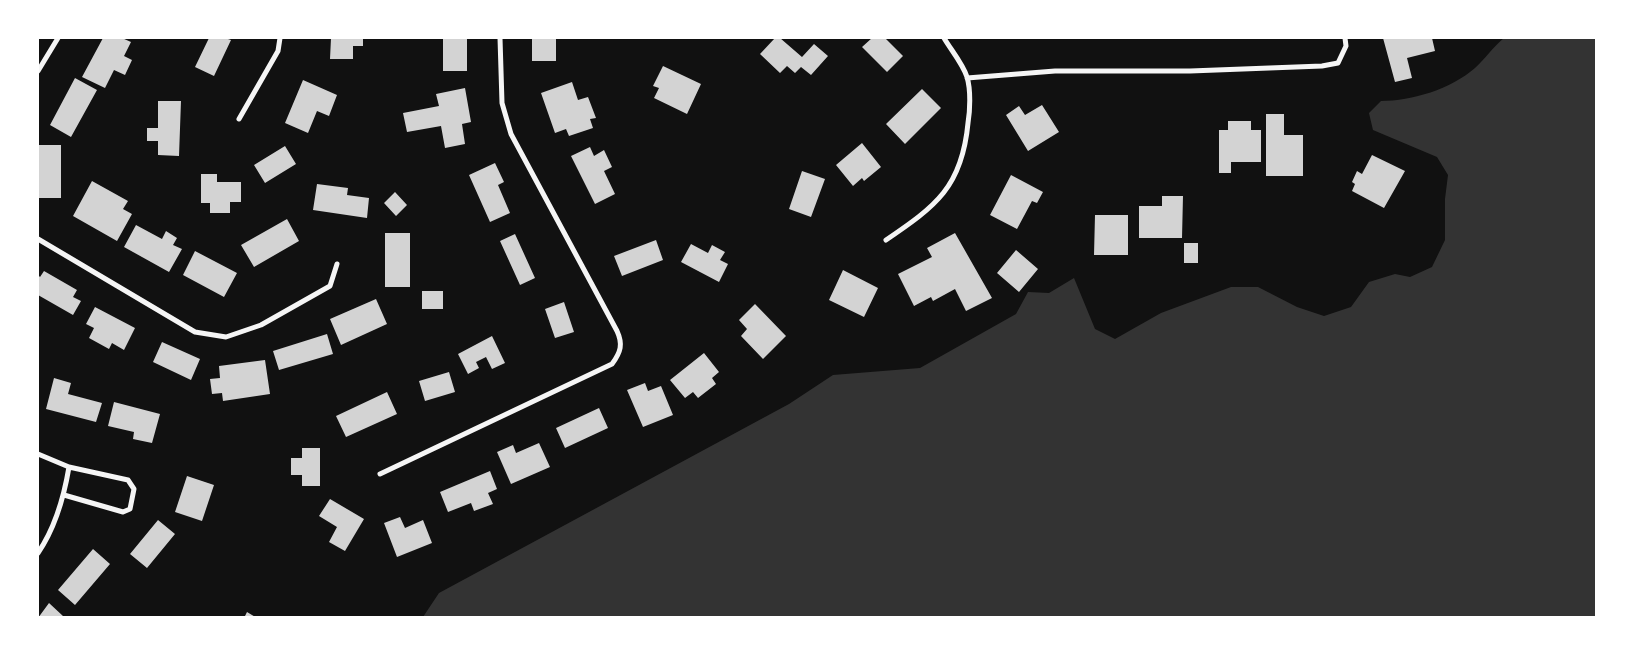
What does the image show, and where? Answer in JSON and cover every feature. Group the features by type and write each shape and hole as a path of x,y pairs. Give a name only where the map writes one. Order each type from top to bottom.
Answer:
{"street":[{"path":"38,71 58,38"},
{"path":"239,118 278,51 280,38"},
{"path":"380,474 612,364 620,354 621,342 617,331 511,134 502,103 500,38"},
{"path":"886,240 934,205 954,179 966,147 969,115 968,78 944,38"},
{"path":"968,78 1055,71 1190,71 1322,66 1338,63 1346,46 1345,38"},
{"path":"38,239 196,332 226,337 261,325 330,286 337,264"},
{"path":"38,454 69,467 128,480 134,489 130,509 123,512 64,496"},
{"path":"38,552 46,541 64,496 69,467"}],"shaded area":[{"path":"1504,38 1596,38 1596,617 423,617 439,593 789,404 833,375 920,368 1016,314 1028,292 1049,293 1074,278 1095,329 1115,339 1161,313 1231,287 1258,287 1297,307 1324,316 1351,307 1369,282 1395,274 1410,277 1432,267 1445,240 1445,199 1448,175 1437,157 1373,130 1369,113 1381,101 1418,96 1455,82 1475,68"}],"building":[{"path":"103,38 122,38 131,42 124,56 132,60 125,75 114,70 105,88 82,77"},
{"path":"209,38 231,40 214,76 195,67"},
{"path":"331,38 363,38 363,46 353,46 353,59 330,59"},
{"path":"443,38 467,38 467,71 443,71"},
{"path":"532,38 556,38 556,61 532,61"},
{"path":"775,38 780,38 802,57 814,44 828,56 811,75 801,67 795,73 787,66 780,73 760,54"},
{"path":"872,38 885,38 903,56 887,72 862,47"},
{"path":"1383,38 1432,38 1435,51 1407,58 1412,78 1395,82"},
{"path":"663,66 701,84 687,114 654,98 659,88 653,86"},
{"path":"75,78 97,90 71,137 50,125"},
{"path":"303,80 337,95 329,116 317,111 308,133 285,123"},
{"path":"572,82 578,100 588,97 596,118 590,119 593,128 569,136 566,129 555,133 541,93"},
{"path":"465,88 471,122 462,124 465,144 445,148 441,126 407,132 403,113 439,106 436,94"},
{"path":"922,89 941,108 905,144 886,124"},
{"path":"158,101 181,101 179,156 158,155 158,141 147,141 147,128 158,128"},
{"path":"1042,105 1059,132 1028,151 1006,115 1019,106 1025,115"},
{"path":"1266,114 1284,114 1284,135 1303,135 1303,176 1266,176"},
{"path":"1228,121 1251,121 1251,130 1261,130 1261,162 1231,162 1231,173 1219,173 1219,130 1228,130"},
{"path":"862,143 881,167 864,181 862,178 853,186 836,165"},
{"path":"38,145 61,145 61,198 38,198"},
{"path":"285,146 296,164 265,183 254,165"},
{"path":"590,147 594,156 604,150 612,167 604,171 615,194 595,204 571,156"},
{"path":"1372,155 1405,171 1384,208 1352,191 1355,184 1352,182 1357,171 1362,174"},
{"path":"495,163 504,182 498,185 510,213 490,222 469,175"},
{"path":"802,171 825,179 811,217 789,209"},
{"path":"201,174 217,174 217,182 241,182 241,202 230,202 230,213 210,213 210,203 201,203"},
{"path":"1011,175 1043,192 1037,203 1032,201 1017,229 990,215"},
{"path":"92,181 128,201 123,209 132,214 117,241 73,216"},
{"path":"317,184 348,188 347,195 369,198 367,218 313,210"},
{"path":"395,192 407,205 396,216 384,203"},
{"path":"1162,196 1183,196 1182,238 1139,238 1139,206 1162,206"},
{"path":"1095,215 1128,215 1128,255 1094,255"},
{"path":"287,219 299,241 254,267 241,245"},
{"path":"136,225 162,239 166,231 177,238 173,245 182,249 169,272 124,247"},
{"path":"385,233 410,233 410,287 385,287"},
{"path":"955,233 992,298 966,311 955,289 933,301 931,297 914,306 898,274 932,257 927,248"},
{"path":"515,234 535,278 520,285 500,241"},
{"path":"656,240 663,260 622,276 614,256"},
{"path":"1184,243 1198,243 1198,263 1184,263"},
{"path":"691,244 708,253 712,245 725,252 720,260 728,264 719,282 681,262"},
{"path":"1016,250 1038,269 1019,292 997,273"},
{"path":"195,251 237,273 224,297 183,275"},
{"path":"843,270 878,288 864,317 829,300"},
{"path":"44,271 77,290 73,297 81,301 73,315 38,295 38,275 40,277"},
{"path":"422,291 443,291 443,309 422,309"},
{"path":"376,299 387,324 341,345 330,319"},
{"path":"564,302 574,332 555,338 545,309"},
{"path":"755,304 786,336 763,359 741,336 747,329 739,320"},
{"path":"95,307 135,328 124,350 112,343 109,349 89,338 94,328 86,324"},
{"path":"327,334 333,354 279,370 273,351"},
{"path":"492,336 505,363 492,369 486,357 476,362 479,368 468,374 458,354"},
{"path":"162,342 200,359 191,380 153,362"},
{"path":"704,353 719,372 712,378 716,384 698,398 693,392 685,398 670,380"},
{"path":"265,360 270,394 223,401 222,393 212,394 210,379 220,378 219,366"},
{"path":"449,372 455,392 425,401 419,381"},
{"path":"54,378 71,383 68,394 102,403 96,422 46,409"},
{"path":"645,383 648,391 661,386 673,415 643,427 627,390"},
{"path":"387,392 397,414 346,437 336,416"},
{"path":"114,402 160,414 152,443 133,439 134,432 108,426"},
{"path":"599,408 608,428 565,448 556,428"},
{"path":"539,443 550,467 511,484 497,452 513,445 516,453"},
{"path":"302,448 320,448 320,486 302,486 302,475 291,475 291,458 302,458"},
{"path":"490,471 497,489 488,493 493,504 474,511 471,503 448,512 440,492"},
{"path":"187,476 214,485 202,521 175,512"},
{"path":"330,499 364,519 345,551 329,542 337,527 319,516"},
{"path":"400,517 405,528 423,520 432,543 397,557 384,523"},
{"path":"158,520 175,534 147,568 130,554"},
{"path":"93,549 110,564 75,605 58,590"},
{"path":"49,603 63,616 61,618 38,618"},
{"path":"247,612 257,618 244,618"}]}
